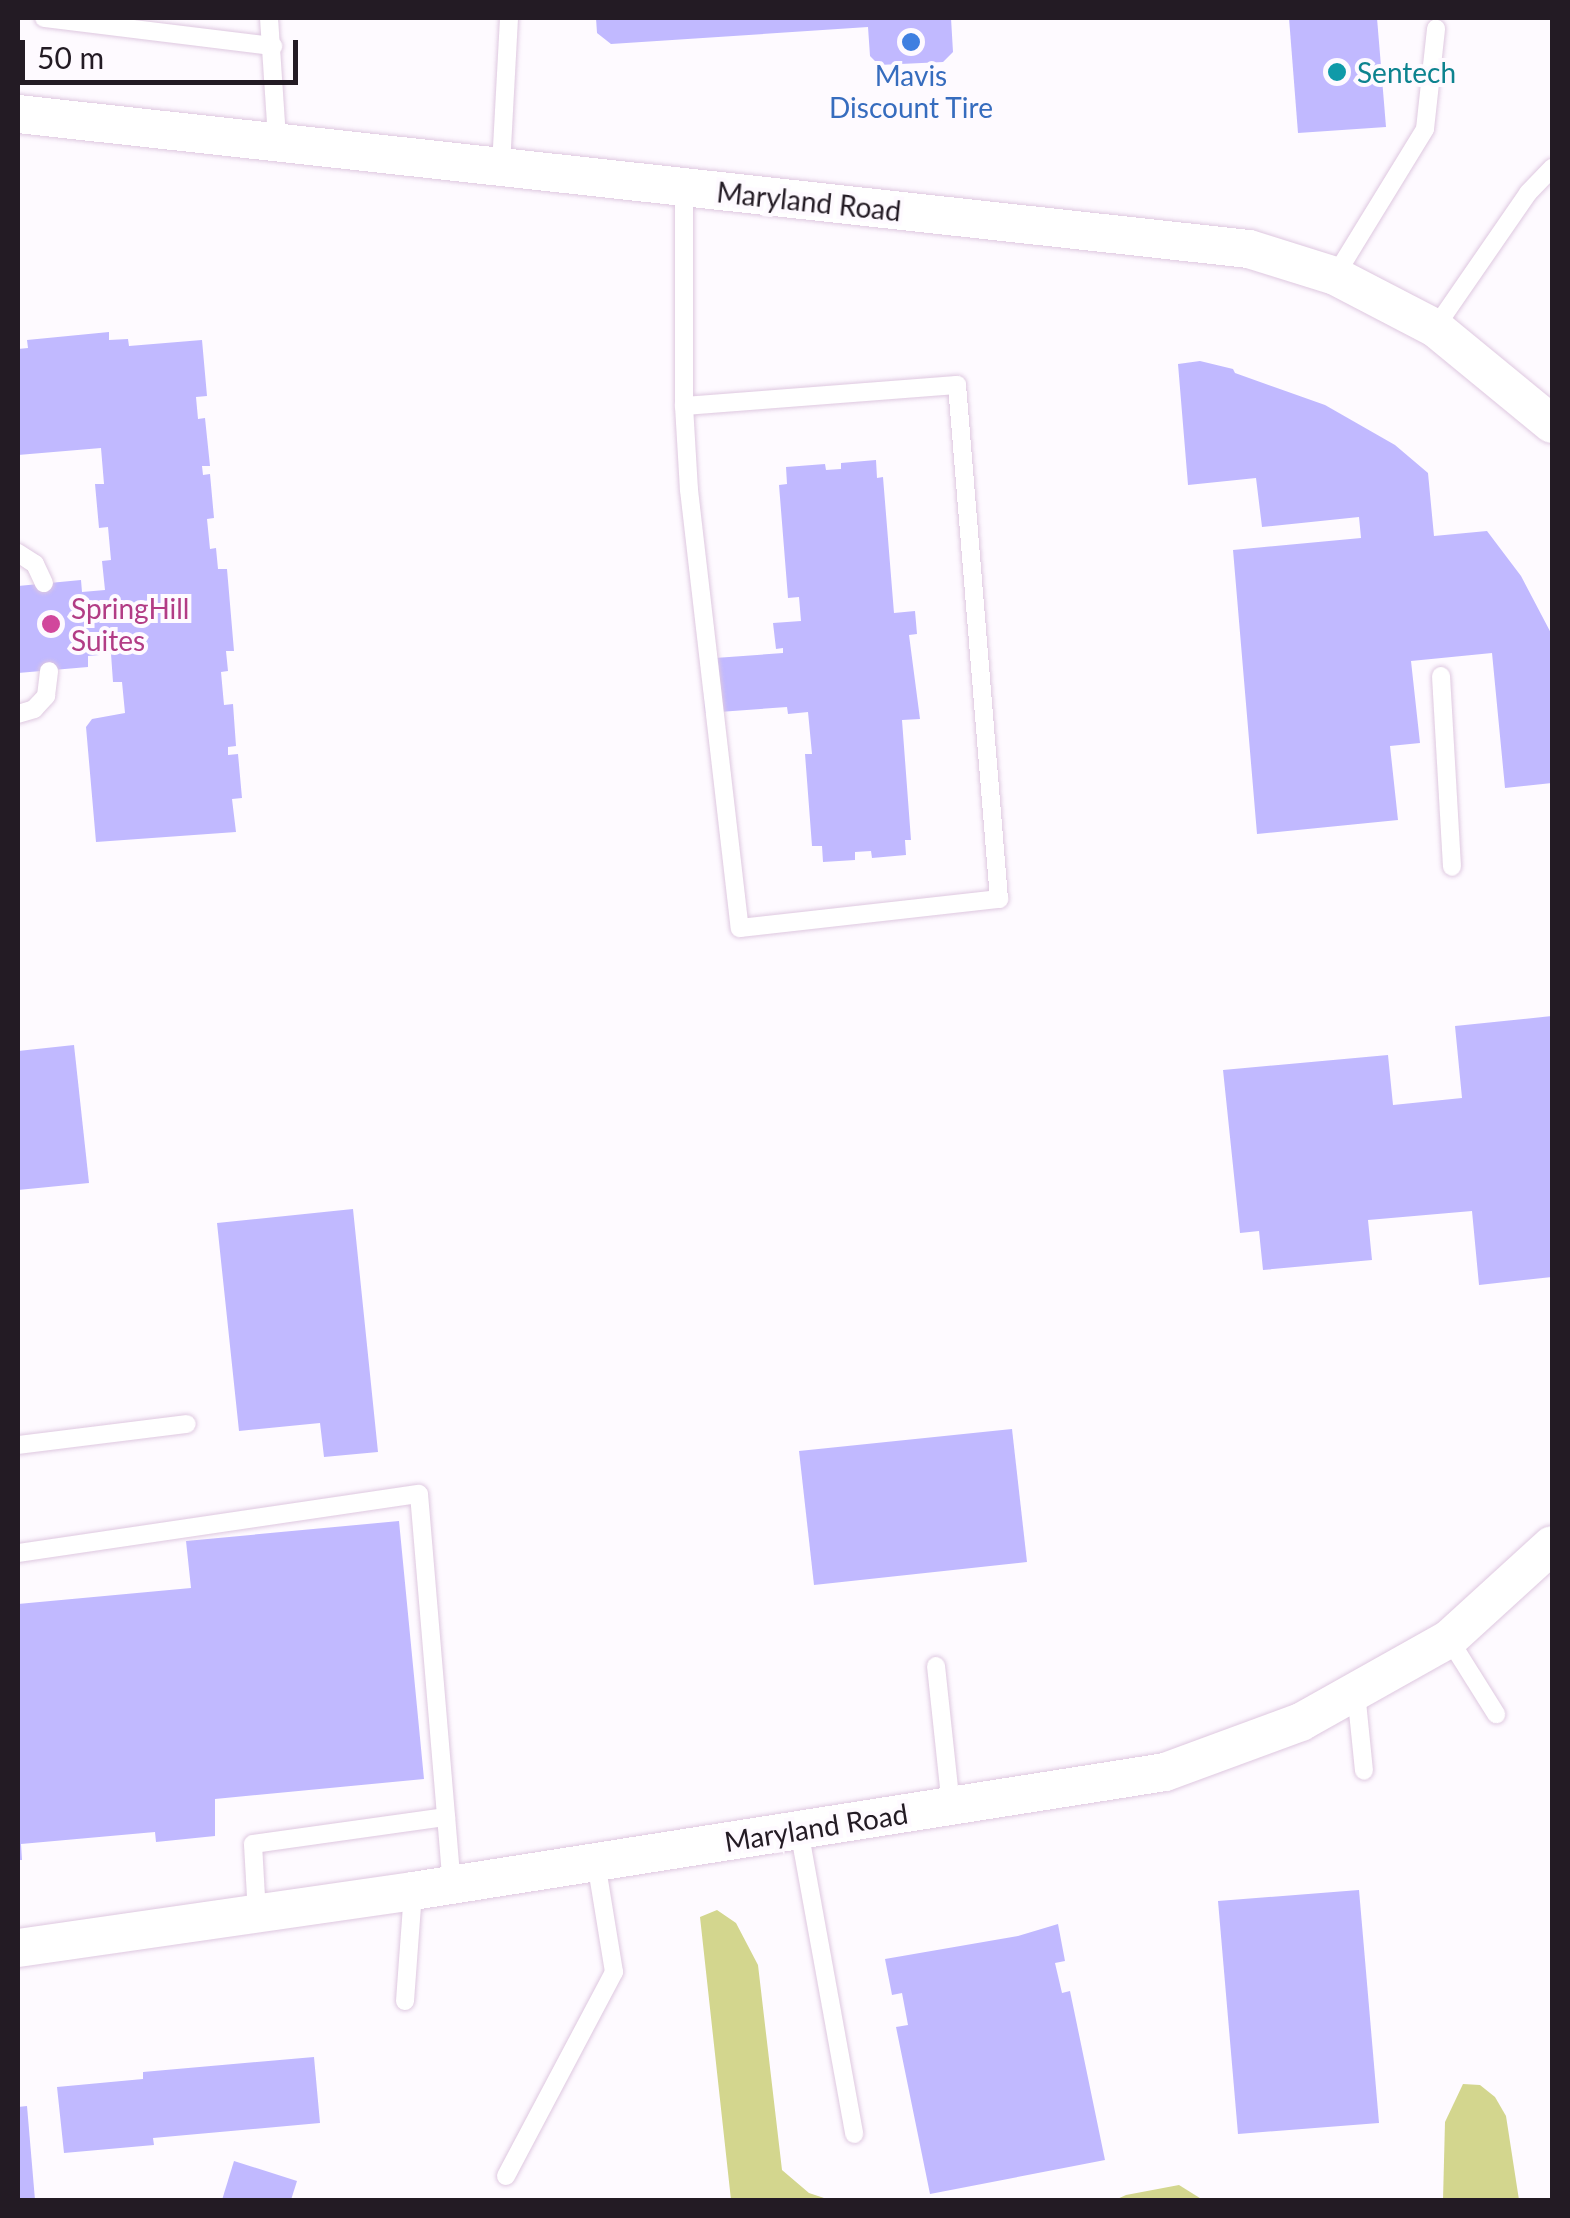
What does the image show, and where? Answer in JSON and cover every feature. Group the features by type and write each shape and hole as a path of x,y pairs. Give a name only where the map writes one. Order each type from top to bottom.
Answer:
{"street":[{"name":"Maryland Road","path":"18,114 277,139 1249,248 1336,276 1435,328 1552,424"},
{"name":"Maryland Road","path":"18,1948 413,1891 1165,1772 1300,1722 1448,1639 1552,1545"}],"lane":[{"path":"44,18 272,46"},
{"path":"269,18 277,139"},
{"path":"501,166 510,18"},
{"path":"1336,276 1425,129 1436,29"},
{"path":"1435,328 1528,193 1552,168"},
{"path":"684,187 684,406 689,490 740,928 999,899 957,385 684,406"},
{"path":"18,553 36,564 44,584"},
{"path":"18,714 34,709 46,696 49,671"},
{"path":"1441,676 1452,867"},
{"path":"18,1446 187,1424"},
{"path":"18,1553 419,1494 452,1885"},
{"path":"1448,1639 1496,1714"},
{"path":"936,1666 951,1806"},
{"path":"1356,1691 1364,1770"},
{"path":"257,1914 253,1844 446,1817"},
{"path":"799,1830 854,2134"},
{"path":"506,2176 614,1972 596,1862"},
{"path":"406,2002 413,1891"}],"green space":[{"path":"717,1910 736,1923 758,1965 782,2170 809,2193 830,2200 731,2200 700,1917"},
{"path":"1463,2084 1480,2085 1495,2097 1506,2116 1519,2200 1443,2200 1445,2122"},
{"path":"1179,2185 1203,2200 1115,2200 1126,2195"}],"building":[{"name":"Mavis Discount Tire","path":"596,18 951,18 953,52 943,62 879,65 870,56 868,27 611,44 597,33"},
{"name":"Sentech","path":"1289,18 1377,18 1386,127 1298,133"},
{"path":"109,332 109,340 128,339 129,346 202,340 207,396 196,397 198,419 205,418 210,466 202,466 203,475 210,474 214,518 207,519 210,549 216,548 218,569 227,569 234,651 226,651 228,671 221,672 224,705 233,704 236,746 228,747 228,755 238,754 242,798 232,799 236,832 96,842 86,727 92,719 125,713 122,682 113,682 111,654 88,656 88,667 18,673 18,586 81,580 82,592 105,590 102,561 111,560 108,527 99,528 95,484 104,484 101,448 18,455 18,349 28,348 27,340"},
{"path":"1200,361 1233,369 1325,405 1395,445 1428,473 1434,536 1487,531 1521,576 1552,635 1552,783 1505,788 1492,653 1411,661 1420,743 1390,746 1398,820 1257,834 1233,550 1361,538 1359,517 1262,527 1256,478 1188,485 1178,364"},
{"path":"876,460 877,478 883,477 894,613 915,611 917,634 909,635 920,719 902,720 911,840 905,840 906,855 872,858 871,851 855,852 855,860 823,862 822,846 812,846 805,754 812,754 808,712 788,714 787,707 705,713 701,659 783,653 783,648 776,649 773,623 801,621 799,597 788,598 779,485 787,484 786,467 825,464 826,470 841,469 841,463"},
{"path":"1552,1016 1552,1277 1479,1285 1472,1211 1368,1220 1372,1260 1263,1270 1259,1231 1240,1233 1223,1070 1388,1055 1393,1105 1462,1098 1455,1026"},
{"path":"74,1045 89,1183 18,1190 18,1051"},
{"path":"353,1209 378,1452 324,1457 320,1423 239,1431 217,1223"},
{"path":"1012,1429 1027,1562 814,1585 799,1451"},
{"path":"399,1521 424,1779 215,1799 215,1836 156,1842 155,1832 21,1844 22,1860 18,1860 18,1604 191,1588 186,1541"},
{"path":"1359,1890 1379,2123 1238,2134 1218,1901"},
{"path":"1058,1924 1065,1961 1055,1963 1062,1993 1070,1991 1105,2160 930,2194 896,2027 908,2025 902,1993 892,1995 885,1959 1018,1936"},
{"path":"314,2057 320,2123 153,2138 154,2145 64,2153 57,2087 143,2079 143,2072"},
{"path":"27,2106 35,2200 18,2200 18,2107"},
{"path":"234,2161 297,2181 291,2200 222,2200"}],"place":[{"name":"Mavis Discount Tire","path":"911,42"},
{"name":"Sentech","path":"1337,72"},
{"name":"SpringHill Suites","path":"51,624"}]}
